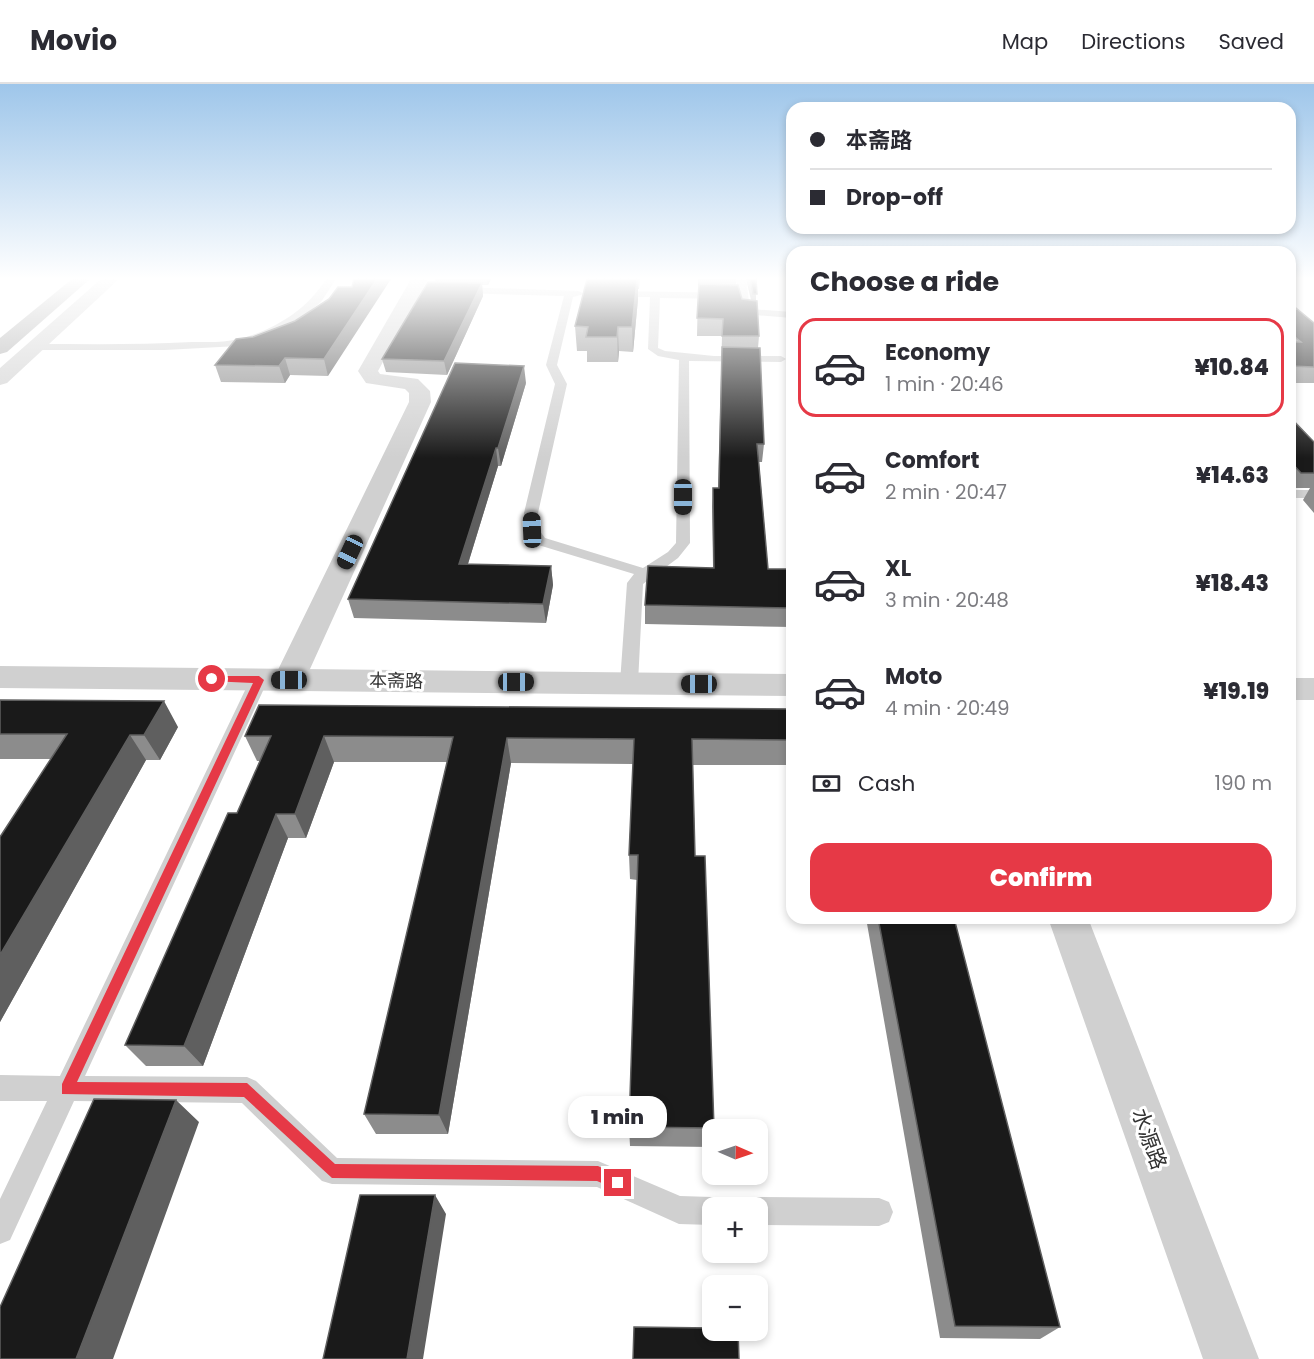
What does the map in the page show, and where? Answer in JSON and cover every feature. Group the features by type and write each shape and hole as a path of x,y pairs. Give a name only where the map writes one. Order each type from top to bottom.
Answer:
{"street":[{"path":"0,379 45,338"},
{"path":"274,680 420,402 420,391 411,383 373,379 368,371 388,338"},
{"name":"本斋路","path":"0,677 786,685"},
{"path":"1296,689 1314,689"},
{"name":"水源路","path":"1070,924 1231,1359"}],"lane":[{"path":"36,347 165,347 238,342 248,338"},
{"path":"558,338 551,365 558,374 561,384 531,513 532,530 540,541 642,572"},
{"path":"653,338 653,349 665,356 781,359"},
{"path":"629,683 632,592 642,572 678,553 682,543 684,357"},
{"path":"1296,494 1314,494"},
{"path":"0,1230 67,1089 274,680"},
{"path":"0,1089 247,1090 332,1171 598,1174 679,1210 702,1210"},
{"path":"768,1211 879,1212"}],"building":[{"path":"338,338 324,359 285,358 279,366 215,365 236,339"},
{"path":"394,338 455,338 444,361 382,359"},
{"path":"1297,338 1314,338 1314,367 1296,366 1296,342 1301,342"},
{"path":"722,347 760,348 764,444 757,444 768,569 786,569 786,608 645,605 648,566 714,568 713,488 719,488"},
{"path":"455,363 524,366 459,564 551,566 543,604 348,599"},
{"path":"1296,423 1314,442 1314,473 1301,473 1296,468"},
{"path":"0,700 164,701 144,735 130,735 0,955 0,837 67,734 0,734"},
{"path":"259,705 786,709 786,740 692,739 695,856 705,856 714,1119 702,1119 702,1128 629,1127 638,855 629,855 634,739 507,738 439,1115 364,1114 453,737 324,736 295,814 276,814 184,1046 125,1045 228,813 237,813 271,736 245,736"},
{"path":"879,924 956,924 1060,1327 955,1326"},
{"path":"94,1099 176,1100 76,1359 0,1359 0,1307"},
{"path":"360,1195 435,1195 407,1359 323,1359"},
{"path":"634,1327 702,1328 702,1341 738,1341 739,1359 633,1359"}],"route":[{"path":"212,679 259,680 67,1089 247,1090 332,1171 598,1174 618,1183"}]}
